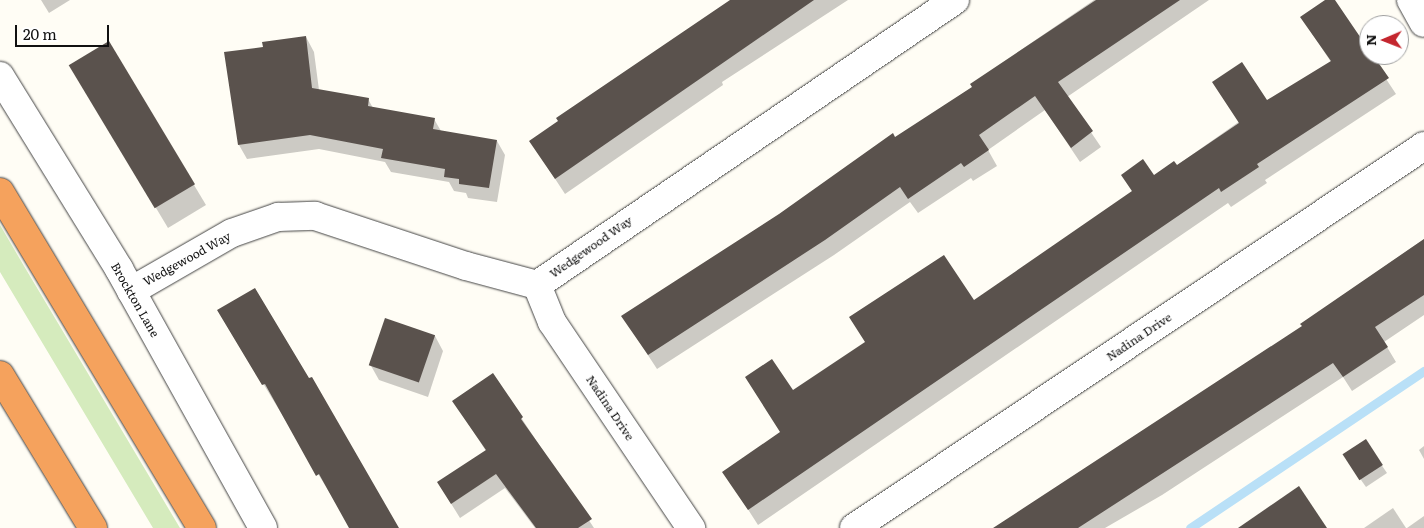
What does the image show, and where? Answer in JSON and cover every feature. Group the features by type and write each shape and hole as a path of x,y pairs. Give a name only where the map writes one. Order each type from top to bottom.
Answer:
{"highway":[{"path":"0,192 202,528"},
{"path":"0,374 93,528"}],"street":[{"name":"Wedgewood Way","path":"131,290 232,234 278,218 315,216 466,266 537,285 955,0"},
{"path":"1411,0 1424,23"},
{"name":"Brockton Lane","path":"0,76 131,290 263,528"},
{"name":"Nadina Drive","path":"854,528 1424,146"},
{"name":"Nadina Drive","path":"537,285 552,322 691,528"}],"green space":[{"path":"0,225 180,528 153,528 0,272"}],"building":[{"path":"730,0 814,0 555,179 529,141 558,121 556,118"},
{"path":"1096,0 1180,0 1058,82 1093,131 1071,148 1035,96 979,135 989,150 964,167 961,163 908,199 900,187 825,240 648,355 621,316 779,214 893,133 895,137 972,87 970,84"},
{"path":"1325,0 1335,0 1359,35 1359,65 1380,65 1389,78 1257,164 1259,167 1221,192 1219,188 748,510 722,472 780,432 745,377 772,359 793,390 865,342 849,317 944,255 974,300 1132,191 1121,175 1143,159 1154,175 1174,161 1177,165 1239,123 1212,82 1242,62 1267,100 1331,61 1300,17"},
{"path":"306,36 312,88 369,98 368,106 435,118 433,129 497,140 489,188 459,184 459,179 444,177 445,169 381,158 383,149 310,135 238,145 224,52 263,47 262,42"},
{"path":"109,41 195,184 155,208 69,65"},
{"path":"1424,239 1424,295 1375,327 1388,347 1343,377 1333,363 1078,528 993,528 1302,326 1300,324"},
{"path":"255,288 309,378 312,377 399,528 349,528 319,474 316,476 265,384 262,385 217,310"},
{"path":"385,318 435,335 419,383 369,365"},
{"path":"493,373 523,417 521,419 592,519 578,528 536,528 496,474 451,504 437,482 486,450 452,401"},
{"path":"1366,439 1383,465 1359,480 1343,454"},
{"path":"1299,486 1327,528 1238,528"}],"waterway":[{"path":"1190,528 1424,371"}]}
